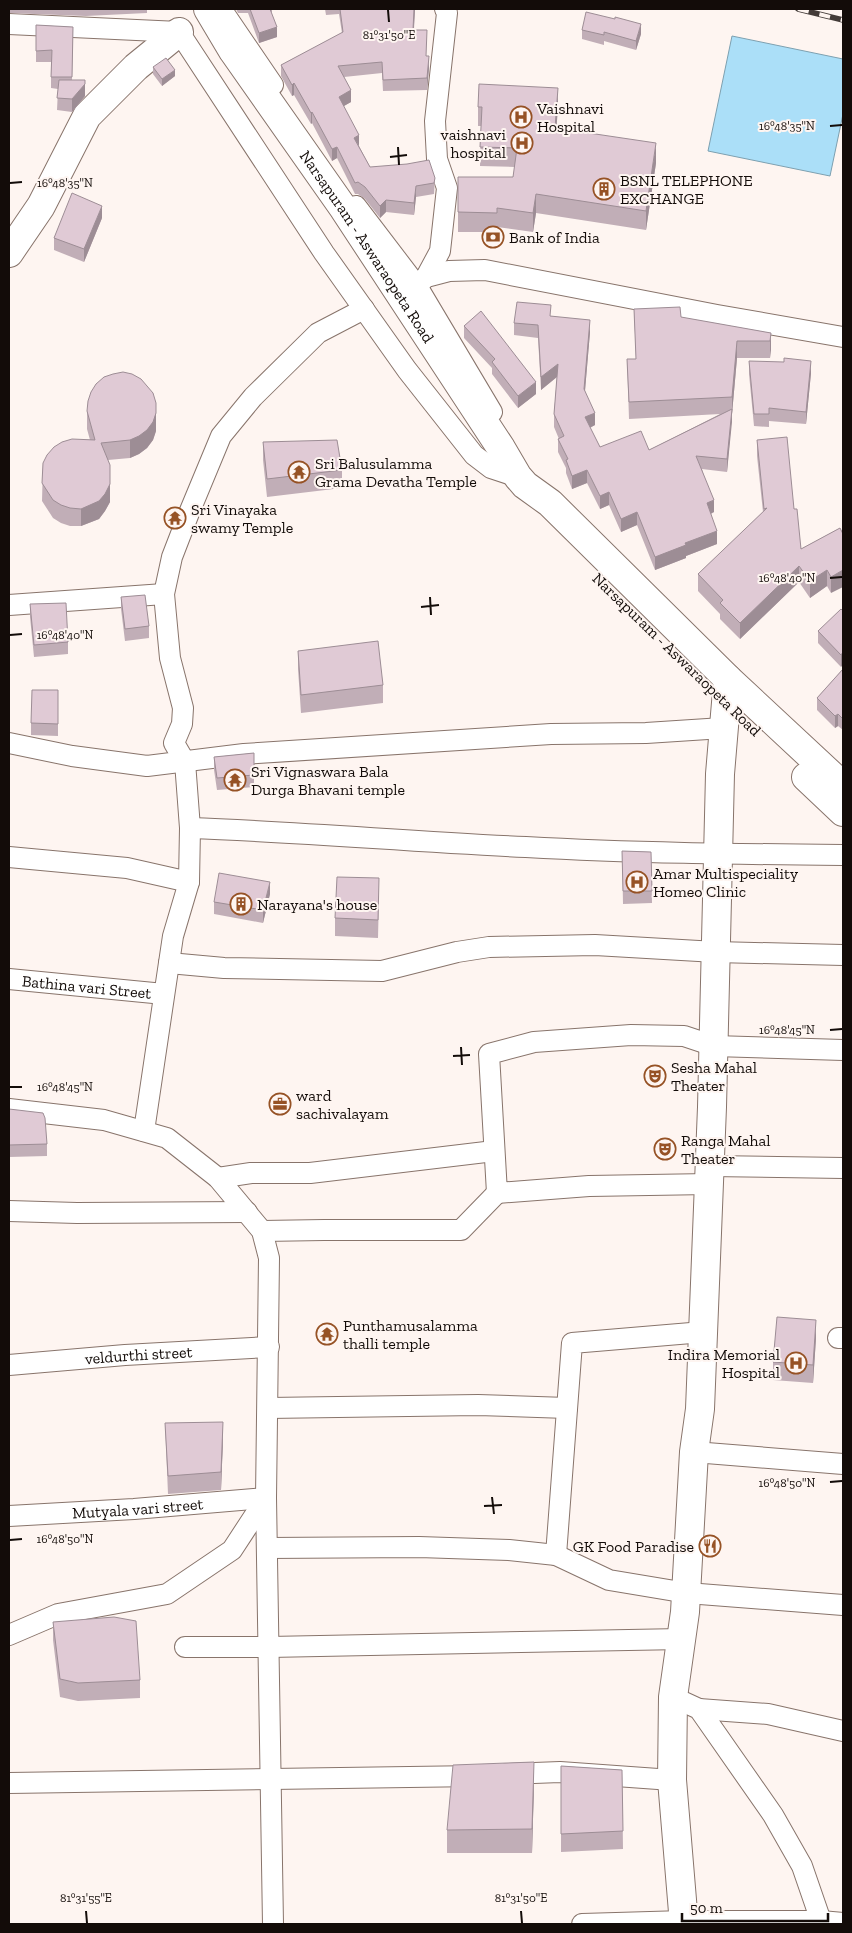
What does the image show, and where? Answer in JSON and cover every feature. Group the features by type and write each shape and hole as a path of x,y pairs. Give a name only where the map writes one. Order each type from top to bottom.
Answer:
{"main road":[{"name":"Narsapuram - Aswaraopeta Road","path":"208,9 234,51 344,209 501,448 522,481 539,520 725,703 843,812"},
{"path":"9,253 41,206 87,116 136,67 179,32"},
{"name":"Narsapuram - Aswaraopeta Road","path":"725,703 843,786"},
{"path":"684,1923 672,1780 673,1697 682,1639 694,1452 700,1409 710,1175 718,854 725,703"}],"street":[{"path":"221,9 360,212 422,282 507,436 516,457 522,481"},
{"path":"422,282 440,251 447,188 437,159 435,122 447,13 445,9"},
{"path":"9,24 179,32 324,253 407,370 474,455 491,468 522,481"},
{"path":"422,282 449,271 485,270 707,313 843,336"},
{"path":"144,1131 173,936 189,882 190,828 185,762 174,743 182,724 183,708 170,658 164,594 172,557 221,436 253,397 318,333 364,309"},
{"path":"9,605 164,594"},
{"path":"9,743 72,756 148,766 244,754 512,736 646,733 725,703"},
{"path":"190,828 528,847 718,854 843,855"},
{"path":"9,857 127,868 189,882"},
{"path":"169,963 224,968 382,971 457,952 489,947 595,945 716,952 843,955"},
{"name":"Bathina vari Street","path":"9,979 164,994"},
{"path":"497,1193 489,1054 534,1042 631,1035 684,1036 714,1046 843,1050"},
{"path":"9,1109 104,1120 168,1138 218,1178 262,1231 269,1258 266,1498 274,1924"},
{"path":"218,1178 251,1173 310,1173 494,1151"},
{"path":"262,1231 462,1230 497,1193 710,1175 843,1168"},
{"path":"9,1210 77,1213 247,1212"},
{"path":"556,1555 572,1343 703,1332"},
{"name":"veldurthi street","path":"9,1365 125,1355 269,1347"},
{"path":"268,1408 469,1405 567,1408"},
{"path":"694,1452 843,1464"},
{"path":"9,1635 58,1614 167,1594 232,1550 266,1498"},
{"name":"Mutyala vari street","path":"9,1516 134,1509 266,1498"},
{"path":"267,1548 419,1547 509,1550 556,1555 608,1580 686,1593 843,1605"},
{"path":"185,1647 682,1639"},
{"path":"673,1697 699,1708 768,1714 843,1731"},
{"path":"699,1708 773,1815 802,1866 822,1923"},
{"path":"9,1782 270,1778 430,1778 560,1772 672,1780"},
{"path":"582,1924 843,1923"}],"water":[{"path":"732,36 843,59 843,114 830,176 708,151"}],"building":[{"path":"250,9 270,9 277,27 259,33"},
{"path":"340,9 414,9 413,30 427,30 426,56 429,56 427,78 383,80 382,62 338,66 351,90 339,97 359,135 354,138 370,167 429,160 435,178 434,183 416,186 414,203 386,200 380,206 365,187 358,182 355,183 337,147 332,149 312,112 294,83 292,85 281,65 343,32"},
{"path":"586,12 641,24 636,41 604,32 604,35 582,30"},
{"path":"36,25 73,27 72,77 51,77 52,50 36,51"},
{"path":"166,58 175,70 162,79 153,67"},
{"path":"59,80 85,80 85,84 72,99 57,98"},
{"path":"479,84 558,88 555,128 656,143 646,211 536,194 533,213 497,208 497,213 458,212 458,177 513,177 517,148 480,147 482,107 478,107"},
{"path":"72,193 102,206 84,249 54,238"},
{"path":"517,302 551,305 550,316 590,320 584,389 595,413 585,417 600,447 641,431 649,450 732,409 727,459 696,456 714,500 707,503 717,531 655,557 637,512 621,519 609,492 600,496 587,470 572,476 566,460 568,459 558,439 564,436 554,414 558,364 541,377 538,325 514,323"},
{"path":"680,307 681,317 771,333 770,341 737,341 732,397 629,402 627,359 636,359 634,309"},
{"path":"481,311 536,382 518,396 492,362 495,359 464,326"},
{"path":"784,358 811,361 806,412 769,408 769,414 754,414 749,361 784,362"},
{"path":"123,372 141,379 153,393 156,413 153,422 147,430 130,440 101,443 110,465 110,484 99,501 81,509 61,505 53,500 42,483 43,463 54,447 62,442 72,439 95,440 87,411 91,392 104,377"},
{"path":"787,437 794,509 797,509 801,549 840,528 843,534 843,570 831,577 827,570 810,581 799,566 740,623 720,603 723,600 698,574 767,508 764,509 757,440"},
{"path":"337,440 342,470 267,479 263,442"},
{"path":"145,595 149,626 125,629 121,597"},
{"path":"66,603 68,642 34,645 30,604"},
{"path":"841,609 843,611 843,652 841,655 818,631"},
{"path":"378,641 383,685 301,695 298,651"},
{"path":"843,669 843,719 838,714 835,716 817,698"},
{"path":"32,690 58,690 58,724 31,723"},
{"path":"254,753 254,775 217,778 214,757"},
{"path":"622,851 651,852 652,891 623,891"},
{"path":"219,873 270,882 263,910 214,902"},
{"path":"337,877 379,878 378,920 335,918"},
{"path":"9,1109 43,1113 47,1144 9,1145"},
{"path":"777,1317 816,1320 813,1365 773,1362"},
{"path":"223,1422 221,1472 168,1476 165,1423"},
{"path":"114,1617 136,1621 140,1680 78,1683 60,1679 53,1622"},
{"path":"534,1762 532,1829 447,1830 453,1765"},
{"path":"561,1766 622,1770 623,1831 561,1834"}],"railway":[{"path":"798,9 843,20"}],"place":[{"name":"Vaishnavi Hospital","path":"521,117"},
{"name":"vaishnavi hospital","path":"522,143"},
{"name":"BSNL TELEPHONE EXCHANGE","path":"604,189"},
{"name":"Bank of India","path":"493,237"},
{"name":"Sri Balusulamma Grama Devatha Temple","path":"299,472"},
{"name":"Sri Vinayaka swamy Temple","path":"175,518"},
{"name":"Sri Vignaswara Bala Durga Bhavani temple","path":"235,780"},
{"name":"Amar Multispeciality Homeo Clinic","path":"637,882"},
{"name":"Narayana's house","path":"241,904"},
{"name":"Sesha Mahal Theater","path":"655,1076"},
{"name":"ward sachivalayam","path":"280,1104"},
{"name":"Ranga Mahal Theater","path":"665,1149"},
{"name":"Punthamusalamma thalli temple","path":"327,1334"},
{"name":"Indira Memorial Hospital","path":"796,1363"},
{"name":"GK Food Paradise","path":"710,1546"}]}
